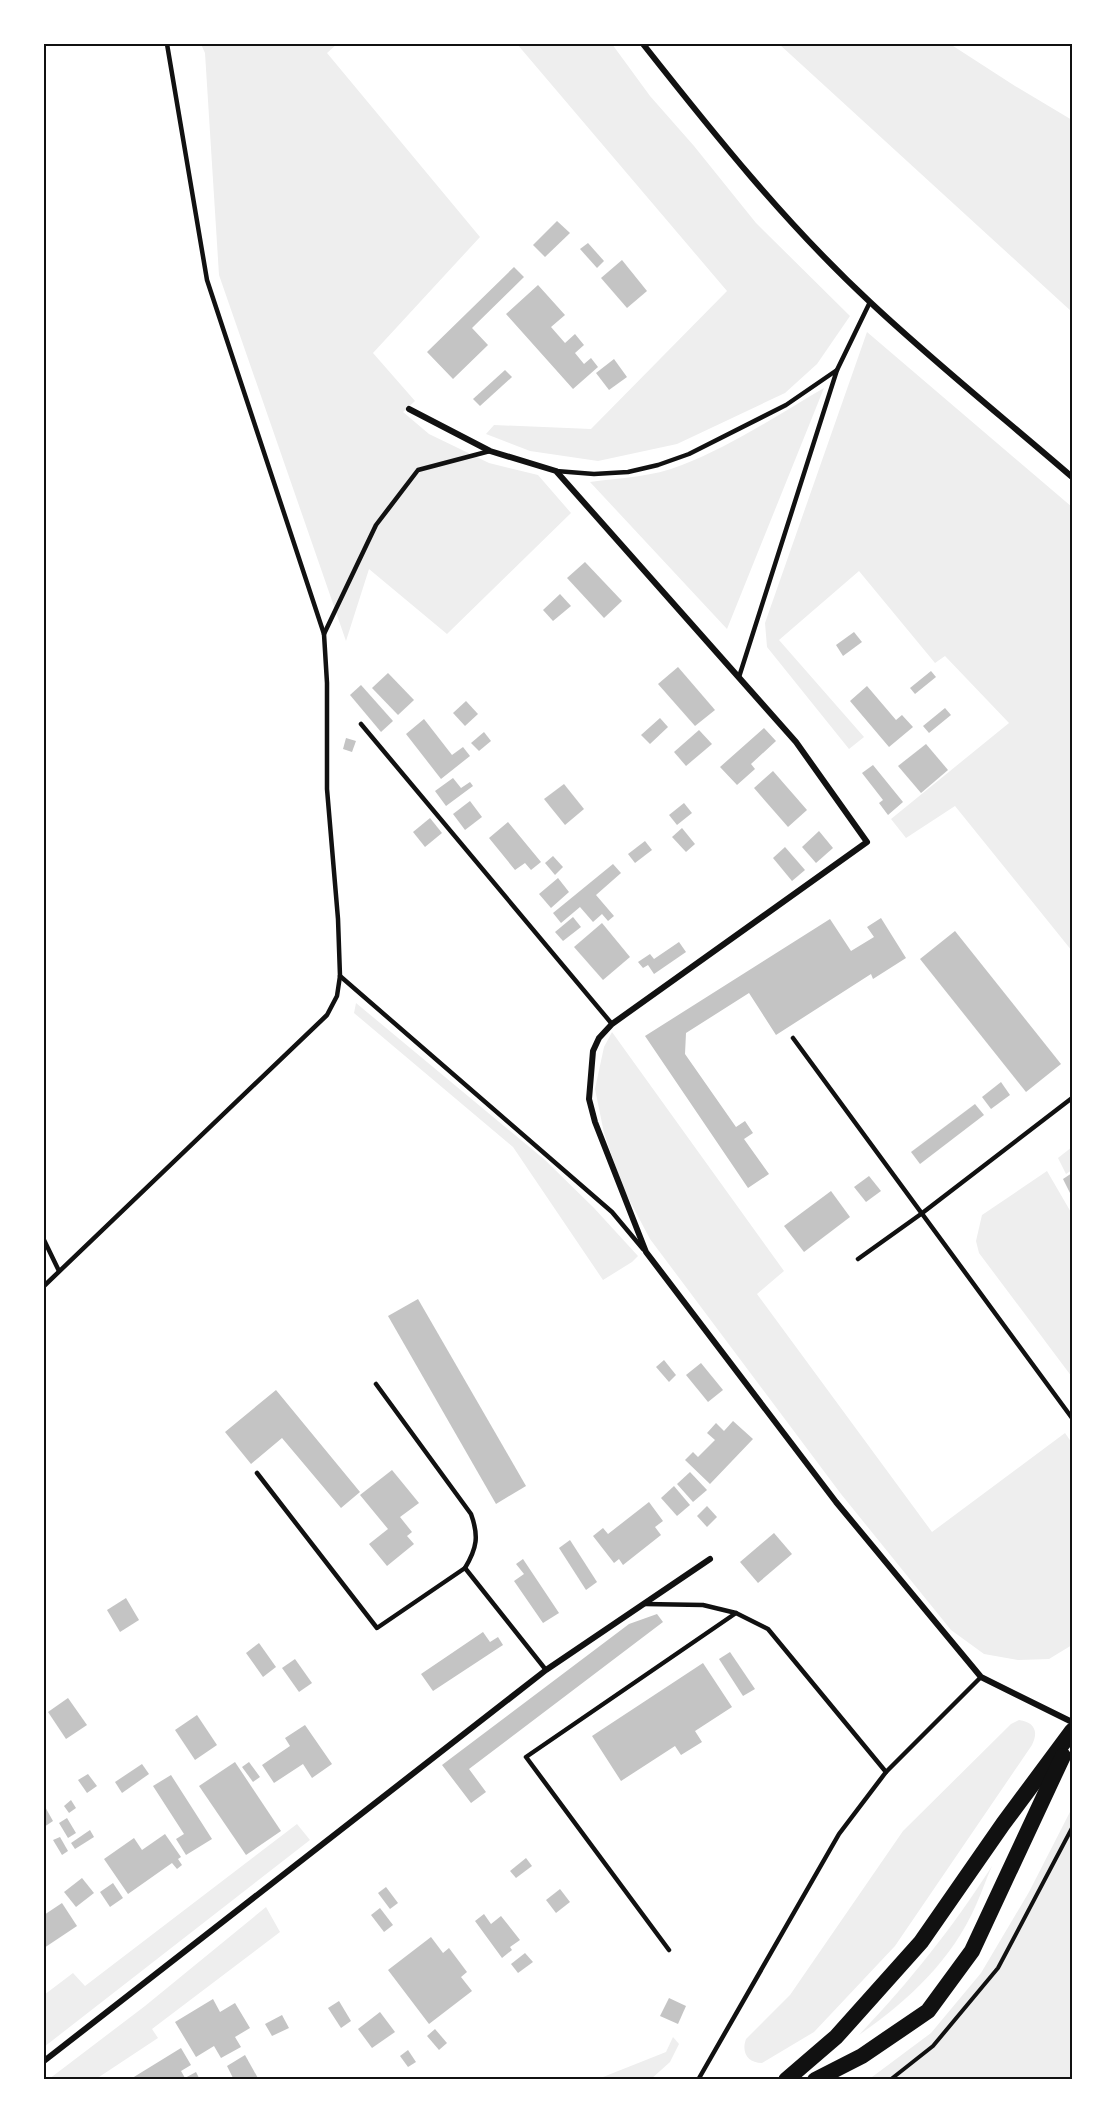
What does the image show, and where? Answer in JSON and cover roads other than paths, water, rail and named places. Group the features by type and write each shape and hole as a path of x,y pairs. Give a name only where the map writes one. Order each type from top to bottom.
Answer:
{"highway":[{"path":"786,2079 836,2037 921,1941 1003,1824 1072,1733"},
{"path":"815,2079 862,2056 928,2011 972,1951 1072,1733"}],"street":[{"path":"643,44 700,117 780,210 870,302 1072,477"},
{"path":"409,409 490,451 556,471 796,742 867,842 612,1024 599,1038 593,1051 589,1099 595,1122 646,1252 836,1502 981,1677 1072,1722"},
{"path":"44,2061 546,1670 710,1559"}],"lane":[{"path":"44,1286 327,1015 337,996 340,976 338,919 327,789 327,683 324,634 207,280 167,44"},
{"path":"739,677 837,370 870,302"},
{"path":"556,471 594,474 628,472 689,454 786,405 837,370"},
{"path":"324,634 376,525 418,470 490,451"},
{"path":"361,724 612,1024"},
{"path":"340,976 612,1212 646,1252"},
{"path":"793,1038 1072,1418"},
{"path":"858,1259 921,1214 1072,1098"},
{"path":"44,1240 59,1271"},
{"path":"257,1473 377,1628 465,1568 476,1541 476,1528 471,1514 376,1384"},
{"path":"465,1568 546,1670"},
{"path":"643,1604 703,1605 736,1613 768,1629 886,1772"},
{"path":"669,1950 526,1757 736,1613"},
{"path":"698,2079 839,1834 886,1772 981,1677"}]}
